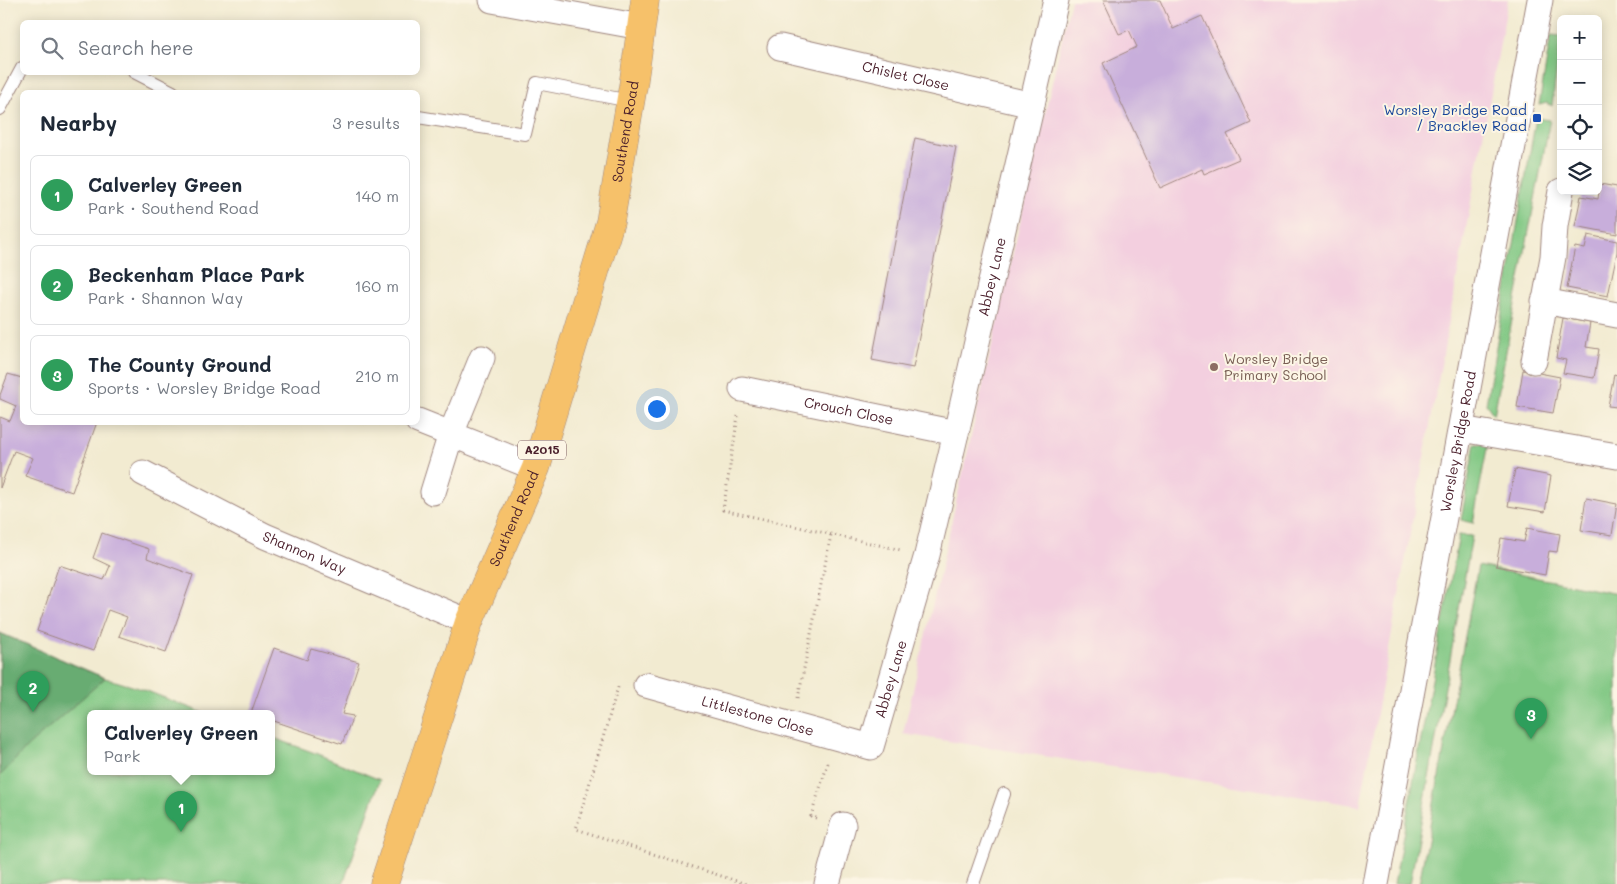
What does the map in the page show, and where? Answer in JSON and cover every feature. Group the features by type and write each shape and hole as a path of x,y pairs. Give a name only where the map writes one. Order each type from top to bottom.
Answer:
{"main road":[{"name":"Southend Road","path":"384,884 469,622 536,468 610,222 645,0"}],"street":[{"path":"492,0 641,27"},
{"name":"Abbey Lane","path":"871,747 926,555 1056,0"},
{"name":"Worsley Bridge Road","path":"1376,884 1540,0"},
{"name":"Chislet Close","path":"780,47 1032,105"},
{"path":"1534,361 1553,257 1555,226 1560,195"},
{"path":"1544,301 1617,315"},
{"path":"433,492 451,434 482,358"},
{"name":"Crouch Close","path":"742,389 956,433"},
{"path":"420,422 536,468"},
{"path":"1461,430 1617,456"},
{"name":"Shannon Way","path":"143,473 265,536 469,622"},
{"name":"Littlestone Close","path":"646,685 871,747"},
{"path":"827,884 844,825"}],"lane":[{"path":"0,109 20,72"},
{"path":"140,75 169,90"},
{"path":"420,117 525,134 537,83 630,101"},
{"path":"973,884 1004,794"}],"path":[{"path":"742,389 723,510 926,555"},
{"path":"792,726 831,535"},
{"path":"646,685 621,676 576,829 746,884"},
{"path":"836,738 811,816 844,825"}],"shaded area":[{"name":"Worsley Bridge Primary School","path":"1071,0 1508,0 1360,806 903,734"}],"green space":[{"path":"1551,35 1557,36 1557,67 1552,106 1547,103 1539,105"},
{"path":"1536,118 1550,120 1494,415 1486,404"},
{"path":"1475,443 1488,443 1473,523 1461,520"},
{"path":"1459,535 1472,536 1410,884 1394,884"},
{"path":"1478,566 1617,594 1617,884 1419,884"},
{"path":"0,633 105,678 142,689 195,710 87,710 87,775 275,775 275,738 380,780 343,884 0,884"},
{"path":"0,633 105,678 28,746 0,776"}],"building":[{"path":"1103,0 1160,0 1173,29 1202,16 1251,123 1227,134 1239,159 1204,174 1202,169 1160,188 1103,63 1137,47 1129,30 1119,34"},
{"path":"915,138 956,147 913,368 872,360"},
{"path":"1602,184 1617,187 1617,234 1575,226 1581,196 1598,199 1599,195 1602,195"},
{"path":"1588,235 1617,241 1617,252 1608,296 1567,288 1575,247 1585,249"},
{"path":"1563,318 1590,323 1586,347 1599,349 1594,378 1563,373 1566,360 1556,358"},
{"path":"1523,370 1560,377 1553,413 1517,407"},
{"path":"8,374 20,377 20,425 96,425 72,492 25,476 33,458 14,451 0,488 0,417 10,421 16,406 0,399"},
{"path":"1614,374 1617,375 1617,407 1608,406"},
{"path":"1515,469 1551,476 1545,512 1508,506"},
{"path":"1586,498 1617,504 1612,535 1581,530"},
{"path":"1527,528 1560,534 1557,552 1549,551 1545,575 1496,566 1501,538 1524,542"},
{"path":"102,533 149,549 147,558 193,575 166,652 119,636 127,617 108,610 93,651 37,631 59,565 104,580 110,566 93,558"},
{"path":"274,648 307,660 311,649 359,662 342,714 353,716 342,744 275,721 275,710 252,710"}],"place":[{"name":"Worsley Bridge Road / Brackley Road","path":"1537,118"},
{"name":"Worsley Bridge Primary School","path":"1214,367"},
{"name":"Beckenham Place Park","path":"33,712"},
{"name":"The County Ground","path":"1531,739"},
{"name":"Calverley Green","path":"181,832"}]}
